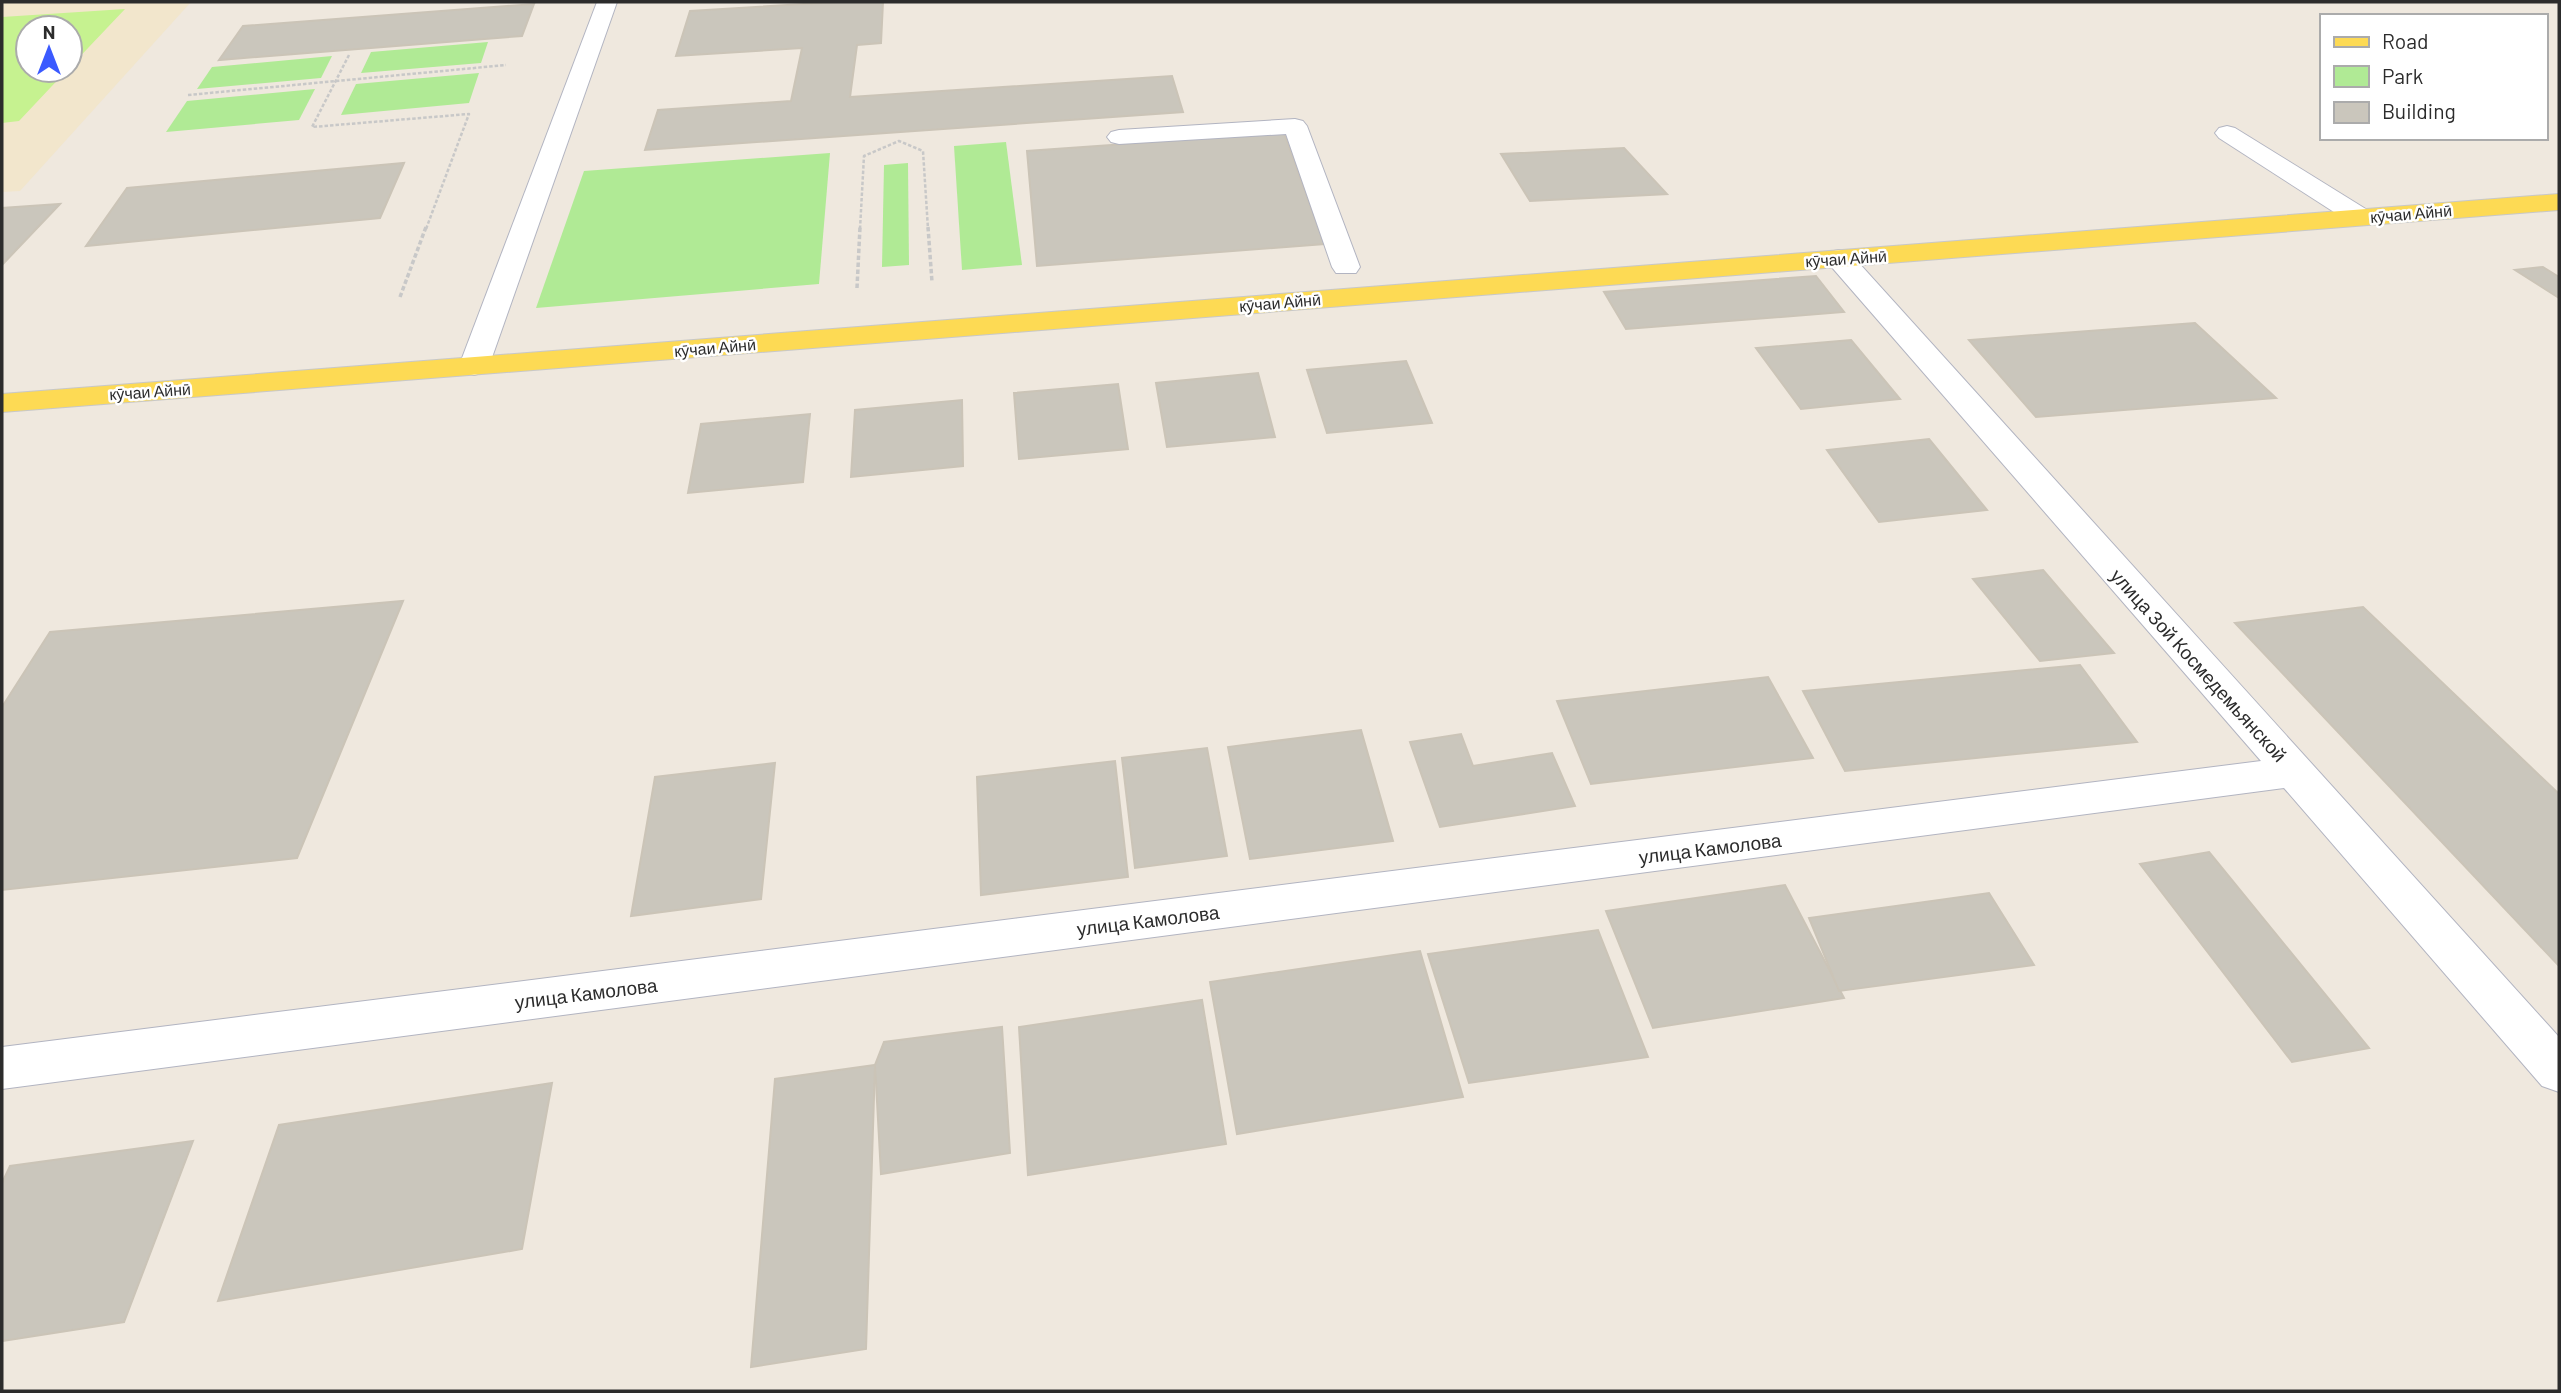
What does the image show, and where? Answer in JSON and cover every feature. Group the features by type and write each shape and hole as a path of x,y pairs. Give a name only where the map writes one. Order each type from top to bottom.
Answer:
{"main road":[{"name":"кӯчаи Айнӣ","path":"2,403 2559,202"}],"street":[{"path":"474,366 607,2"},
{"path":"1119,137 1295,125 1346,267"},
{"path":"2227,134 2360,217"},
{"name":"улица Зой Космедемьянской","path":"1839,258 2559,1072"},
{"name":"улица Камолова","path":"2,1068 2295,772"}],"path":[{"path":"349,55 312,127 469,114 400,297"},
{"path":"188,95 506,65"},
{"path":"856,293 864,156 899,141 923,151 933,285"}],"shaded area":[{"path":"2,2 191,2 20,191 2,192"}],"green space":[{"path":"125,9 84,52 84,14 48,14"},
{"path":"14,16 14,84 54,84 19,121 2,123 2,17"},
{"path":"488,42 481,63 361,73 371,52"},
{"path":"332,56 321,78 197,89 212,67"},
{"path":"479,73 469,103 341,115 356,84"},
{"path":"315,89 299,120 166,132 187,101"},
{"path":"1006,142 1022,265 962,270 954,146"},
{"path":"830,153 819,284 536,308 584,171"},
{"path":"908,163 909,265 882,267 884,165"}],"building":[{"path":"837,2 883,2 881,43 857,45 850,97 1172,76 1183,112 645,150 658,110 791,101 802,48 676,56 690,11"},
{"path":"534,4 522,36 219,60 243,26"},
{"path":"1284,133 1324,244 1037,266 1027,151"},
{"path":"1624,148 1667,194 1530,201 1501,154"},
{"path":"404,163 380,218 86,246 127,188"},
{"path":"60,204 2,265 2,208"},
{"path":"2543,267 2559,277 2559,298 2515,270"},
{"path":"1816,276 1844,312 1626,329 1604,292"},
{"path":"2195,323 2276,398 2036,417 1969,340"},
{"path":"1851,340 1900,399 1801,409 1756,348"},
{"path":"1406,361 1432,423 1327,433 1307,370"},
{"path":"1258,373 1275,437 1167,447 1156,383"},
{"path":"1118,384 1128,449 1019,459 1014,393"},
{"path":"962,400 963,466 851,477 855,410"},
{"path":"810,414 803,482 688,493 701,424"},
{"path":"1929,439 1987,510 1879,522 1827,450"},
{"path":"2043,570 2114,653 2040,661 1973,579"},
{"path":"403,601 297,858 2,890 2,707 50,632"},
{"path":"2363,607 2559,794 2559,966 2235,623"},
{"path":"2080,665 2137,742 1845,771 1803,691"},
{"path":"1768,677 1813,758 1591,784 1557,701"},
{"path":"1361,730 1393,841 1250,859 1228,747"},
{"path":"1461,734 1473,766 1552,753 1575,806 1440,827 1410,742"},
{"path":"1207,748 1227,856 1135,868 1122,758"},
{"path":"1115,761 1128,877 981,895 977,777"},
{"path":"775,763 761,899 631,916 655,777"},
{"path":"2209,852 2369,1048 2292,1062 2140,864"},
{"path":"1785,885 1844,998 1653,1028 1606,911"},
{"path":"1989,893 2034,965 1839,991 1809,918"},
{"path":"1598,930 1648,1057 1469,1083 1428,954"},
{"path":"1420,951 1463,1097 1237,1134 1210,982"},
{"path":"1202,1000 1226,1144 1028,1175 1019,1027"},
{"path":"1002,1027 1010,1153 881,1174 875,1065 884,1042"},
{"path":"875,1065 866,1349 751,1367 775,1079"},
{"path":"552,1083 522,1249 218,1301 279,1125"},
{"path":"193,1141 124,1322 2,1341 2,1183 10,1166"}]}
